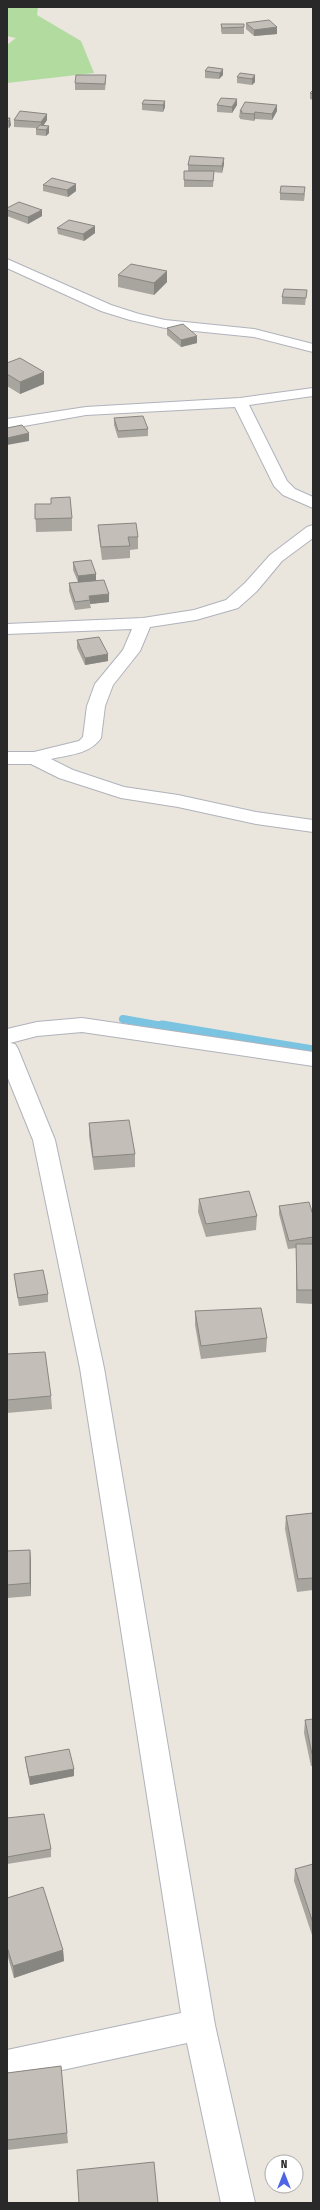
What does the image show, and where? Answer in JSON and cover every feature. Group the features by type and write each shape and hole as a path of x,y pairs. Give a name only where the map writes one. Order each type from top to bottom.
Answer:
{"street":[{"path":"7,263 106,308 135,317 165,324 254,333 313,348"},
{"path":"7,424 94,410 145,406 240,402 313,392"},
{"path":"240,402 280,483 289,492 313,503"},
{"path":"7,629 143,623 196,615 232,604 251,587 276,558 313,530"},
{"path":"7,758 34,758 85,745 92,738 96,706 104,684 131,651 143,623"},
{"path":"34,758 66,774 121,792 178,801 256,818 313,826"},
{"path":"7,1036 37,1029 82,1025 313,1059"},
{"path":"7,1049 44,1140 92,1368 199,2025 238,2203"},
{"path":"7,2066 199,2025"}],"green space":[{"path":"7,7 38,7 37,15 81,41 94,73 7,83 7,45 16,38 7,36"}],"building":[{"path":"269,20 277,27 254,30 246,23"},
{"path":"221,24 244,24 244,27 222,28"},
{"path":"208,67 223,69 220,73 205,71"},
{"path":"240,73 255,75 252,79 237,77"},
{"path":"76,75 106,75 105,84 75,83"},
{"path":"221,98 237,99 232,107 217,105"},
{"path":"144,100 165,101 163,105 142,104"},
{"path":"245,102 277,105 272,114 255,112 254,114 241,113 242,111 240,111"},
{"path":"20,111 47,114 41,122 14,120"},
{"path":"40,125 49,126 46,130 36,129"},
{"path":"190,156 224,158 222,166 188,165"},
{"path":"184,171 214,171 213,181 184,180"},
{"path":"52,178 76,184 67,190 43,185"},
{"path":"281,186 305,187 304,194 280,193"},
{"path":"19,202 42,210 28,217 7,210 7,208"},
{"path":"69,220 95,226 83,234 57,228"},
{"path":"131,264 167,271 154,283 118,275"},
{"path":"284,289 307,290 306,298 282,297"},
{"path":"183,324 197,336 181,340 167,328"},
{"path":"20,358 44,372 20,382 7,374 7,363"},
{"path":"143,416 148,429 118,431 114,418"},
{"path":"22,425 29,433 7,438 7,428"},
{"path":"70,497 72,518 35,519 35,504 51,504 51,498"},
{"path":"136,523 138,537 128,537 130,546 101,547 98,525"},
{"path":"91,560 96,574 78,576 73,562"},
{"path":"104,580 109,594 89,596 90,600 75,602 69,583"},
{"path":"99,637 108,654 85,658 77,640"},
{"path":"129,1120 135,1154 93,1157 89,1123"},
{"path":"249,1191 257,1216 206,1224 199,1199"},
{"path":"309,1202 313,1215 313,1237 289,1241 279,1206"},
{"path":"296,1244 313,1244 313,1290 297,1290"},
{"path":"43,1270 48,1294 18,1298 14,1274"},
{"path":"261,1308 267,1338 201,1346 195,1311"},
{"path":"45,1352 51,1396 7,1400 7,1354"},
{"path":"313,1513 313,1578 298,1579 286,1516"},
{"path":"30,1550 30,1583 7,1585 7,1551"},
{"path":"313,1719 313,1753 312,1754 305,1720"},
{"path":"69,1749 74,1769 29,1777 25,1757"},
{"path":"44,1814 51,1849 7,1857 7,1818"},
{"path":"313,1864 313,1923 295,1869"},
{"path":"43,1887 63,1950 13,1966 7,1947 7,1898"},
{"path":"61,2066 67,2133 7,2140 7,2073"},
{"path":"154,2162 158,2203 79,2203 77,2170"}],"waterway":[{"path":"123,1019 167,1027"},
{"path":"162,1026 167,1027"},
{"path":"167,1027 313,1051"}]}
